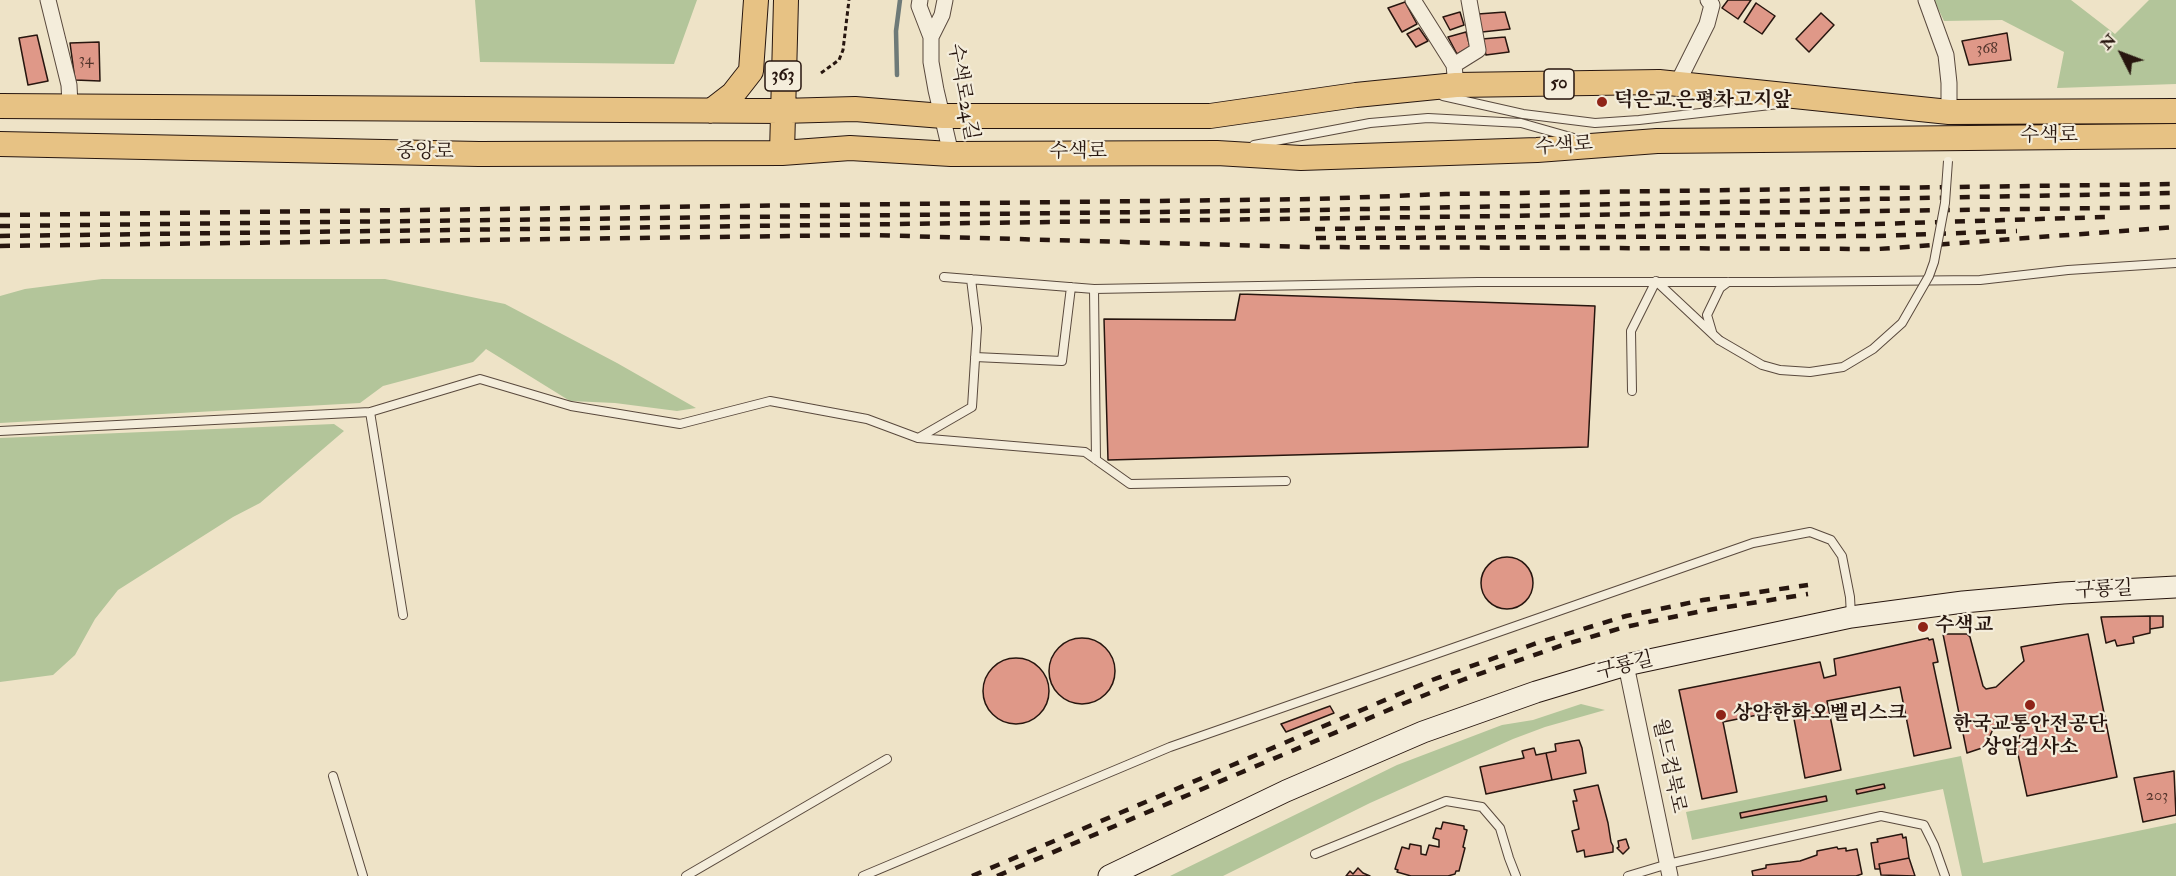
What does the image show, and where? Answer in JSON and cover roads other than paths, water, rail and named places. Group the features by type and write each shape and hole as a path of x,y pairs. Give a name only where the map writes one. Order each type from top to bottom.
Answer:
{"main road":[{"path":"711,111 733,94 751,71 756,0"},
{"name":"363","path":"782,153 781,111 786,0"},
{"name":"수색로","path":"943,116 1210,116 1414,89 1455,75 1659,82 1949,112 2176,111"},
{"path":"0,106 711,111 855,109 943,116"},
{"name":"수색로","path":"951,154 1217,153 1301,158 1537,150 1657,141 2176,136"},
{"name":"중앙로","path":"0,144 478,154 782,153 850,148 951,154"},
{"name":"구룡길","path":"1109,876 1286,791 1423,732 1536,693 1626,666 1851,617 1963,602 2062,593 2176,587"}],"street":[{"path":"48,0 69,85 70,105"},
{"name":"수색로24길","path":"920,0 919,6 931,38 931,62 951,154"},
{"name":"수색로24길","path":"931,38 942,15 945,0"},
{"path":"1413,0 1455,75"},
{"name":"수색로","path":"1455,75 1478,50 1469,0"},
{"path":"1677,84 1707,24 1712,5 1708,0"},
{"path":"1926,0 1946,55 1949,112"},
{"name":"월드컵북로","path":"1626,666 1669,870"}],"lane":[{"path":"1414,89 1523,114 1596,123 1825,99"},
{"path":"1217,153 1370,123 1428,118 1521,123 1599,145"},
{"path":"1656,281 1716,337 1762,364 1780,370 1810,372 1843,366 1873,349 1902,322 1929,276 1934,262 1945,203 1948,161"},
{"path":"944,277 1094,289 1656,281 1980,280 2068,270 2176,263"},
{"path":"918,438 972,407 977,328 971,279"},
{"path":"1632,391 1631,331 1656,281"},
{"path":"1716,337 1707,315 1720,288 1728,282"},
{"path":"975,357 1062,361 1071,287"},
{"path":"1094,289 1096,460"},
{"path":"0,430 370,412 480,379 571,406 680,424 770,401 867,419 918,438 1085,452 1130,484 1286,481"},
{"path":"370,412 403,615"},
{"path":"863,876 1170,747 1753,543 1810,532 1831,540 1842,556 1850,597 1851,617"},
{"path":"686,876 887,759"},
{"path":"333,776 363,876"},
{"path":"1315,854 1446,801 1482,807 1500,828 1516,876"},
{"path":"1628,876 1669,870 1881,816 1924,825 1934,844 1945,876"}],"waterway":[{"path":"897,75 896,31 900,0"}],"railway":[{"path":"0,215 1314,199 1446,194 2176,184"},
{"path":"0,226 1315,210 2176,193"},
{"path":"0,236 2176,207"},
{"path":"1315,229 1875,224 2107,217"},
{"path":"0,246 869,235 1308,247 1878,249 2176,227"},
{"path":"1316,238 1877,236 2017,231"},
{"path":"972,876 1432,680 1537,643 1626,616 1703,600 1808,585"},
{"path":"997,876 1465,679 1563,645 1625,627 1702,611 1808,594"}],"place":[{"name":"덕은교.은평차고지앞","path":"1602,102"},
{"name":"수색교","path":"1923,627"},
{"name":"한국교통안전공단 상암검사소","path":"2030,705"},
{"name":"상암한화오벨리스크","path":"1721,715"}]}
